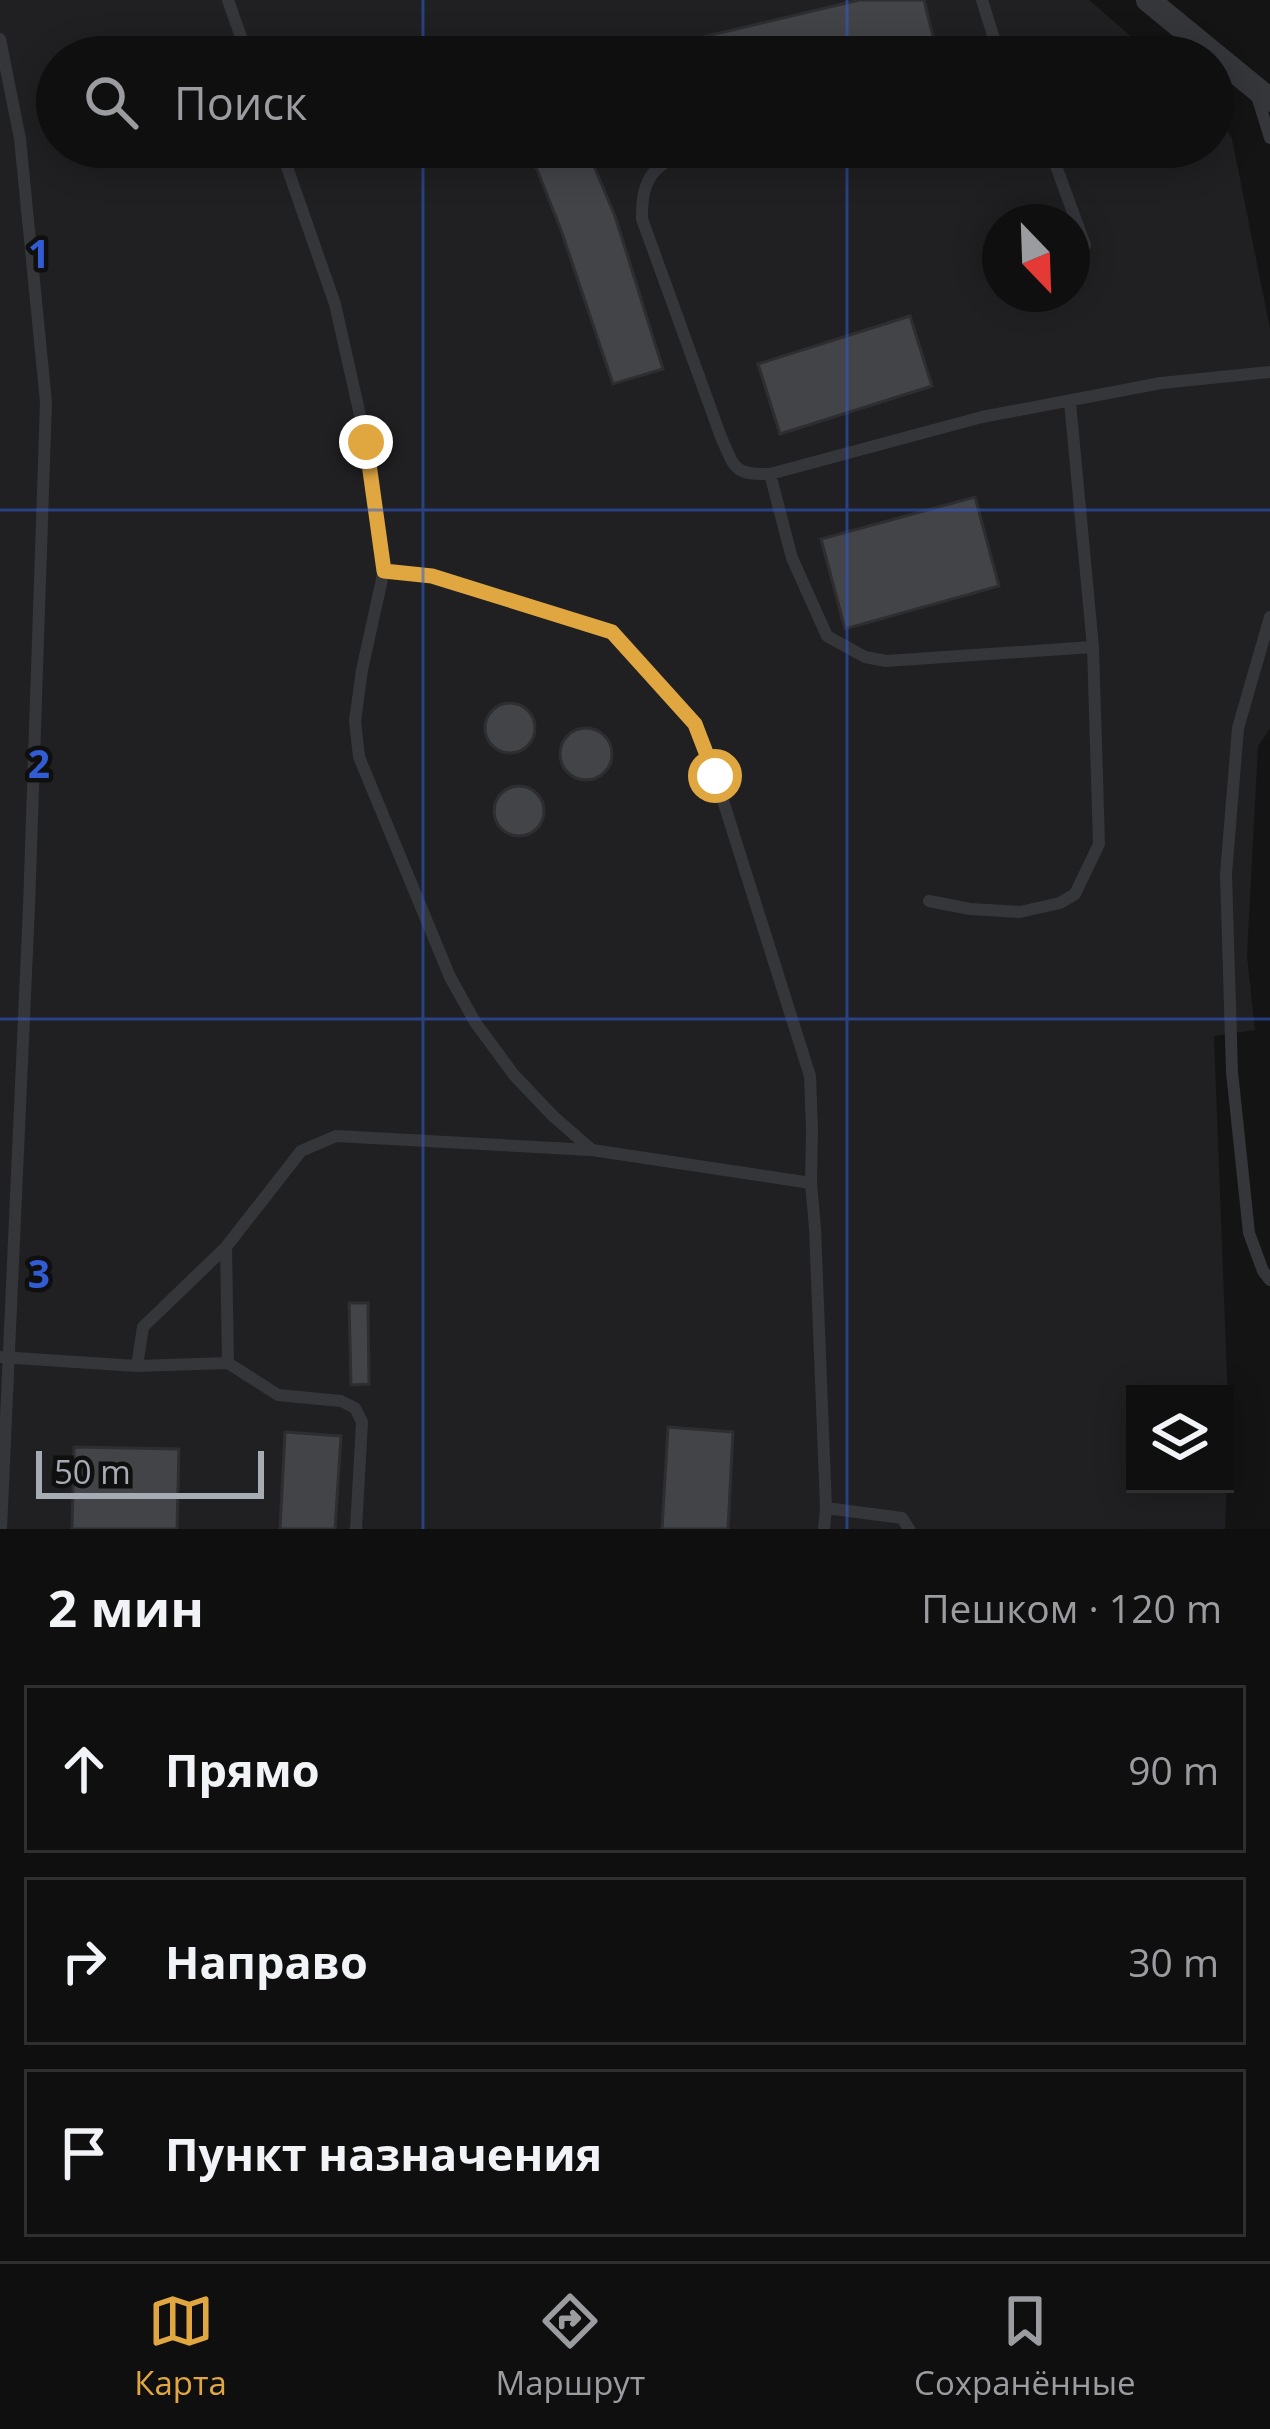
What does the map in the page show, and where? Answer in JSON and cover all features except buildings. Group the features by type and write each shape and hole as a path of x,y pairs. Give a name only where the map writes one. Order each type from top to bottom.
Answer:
{"street":[{"path":"1161,5 1196,36"},
{"path":"1234,69 1262,94"}],"lane":[{"path":"228,0 241,36"},
{"path":"982,0 994,36"},
{"path":"0,39 20,139 46,402 1,1529"},
{"path":"1262,94 1270,138"},
{"path":"287,168 335,304 366,442 384,571 359,687 358,757 450,976 475,1022 514,1075 592,1150"},
{"path":"658,168 644,183 642,219 721,437 734,468 744,475 770,474 982,417 1161,383 1270,372"},
{"path":"1057,168 1070,204"},
{"path":"929,901 1020,912 1060,903 1075,894 1099,844 1093,647 1070,402"},
{"path":"770,474 792,557 826,636 840,644 886,661 1093,647"},
{"path":"384,571 432,576 612,632 695,724 810,1076 824,1529"},
{"path":"1270,617 1238,728 1226,874 1232,1072 1249,1233 1270,1280"},
{"path":"137,1366 142,1327 226,1247 301,1151 336,1136 592,1150 811,1183"},
{"path":"226,1247 228,1364"},
{"path":"5,1356 137,1366 228,1364 278,1395 341,1401 355,1408 362,1422 356,1529"},
{"path":"826,1508 902,1518 909,1529"}],"shaded area":[{"path":"0,0 1089,0 1131,36 36,36 36,168 1234,168 1234,149 1270,329 1270,729 1258,746 1247,956 1255,1030 1214,1036 1227,1385 1126,1385 1126,1493 1226,1493 1225,1529 0,1529"}],"route":[{"path":"366,442 384,571 432,576 612,632 695,724 715,776"}]}
